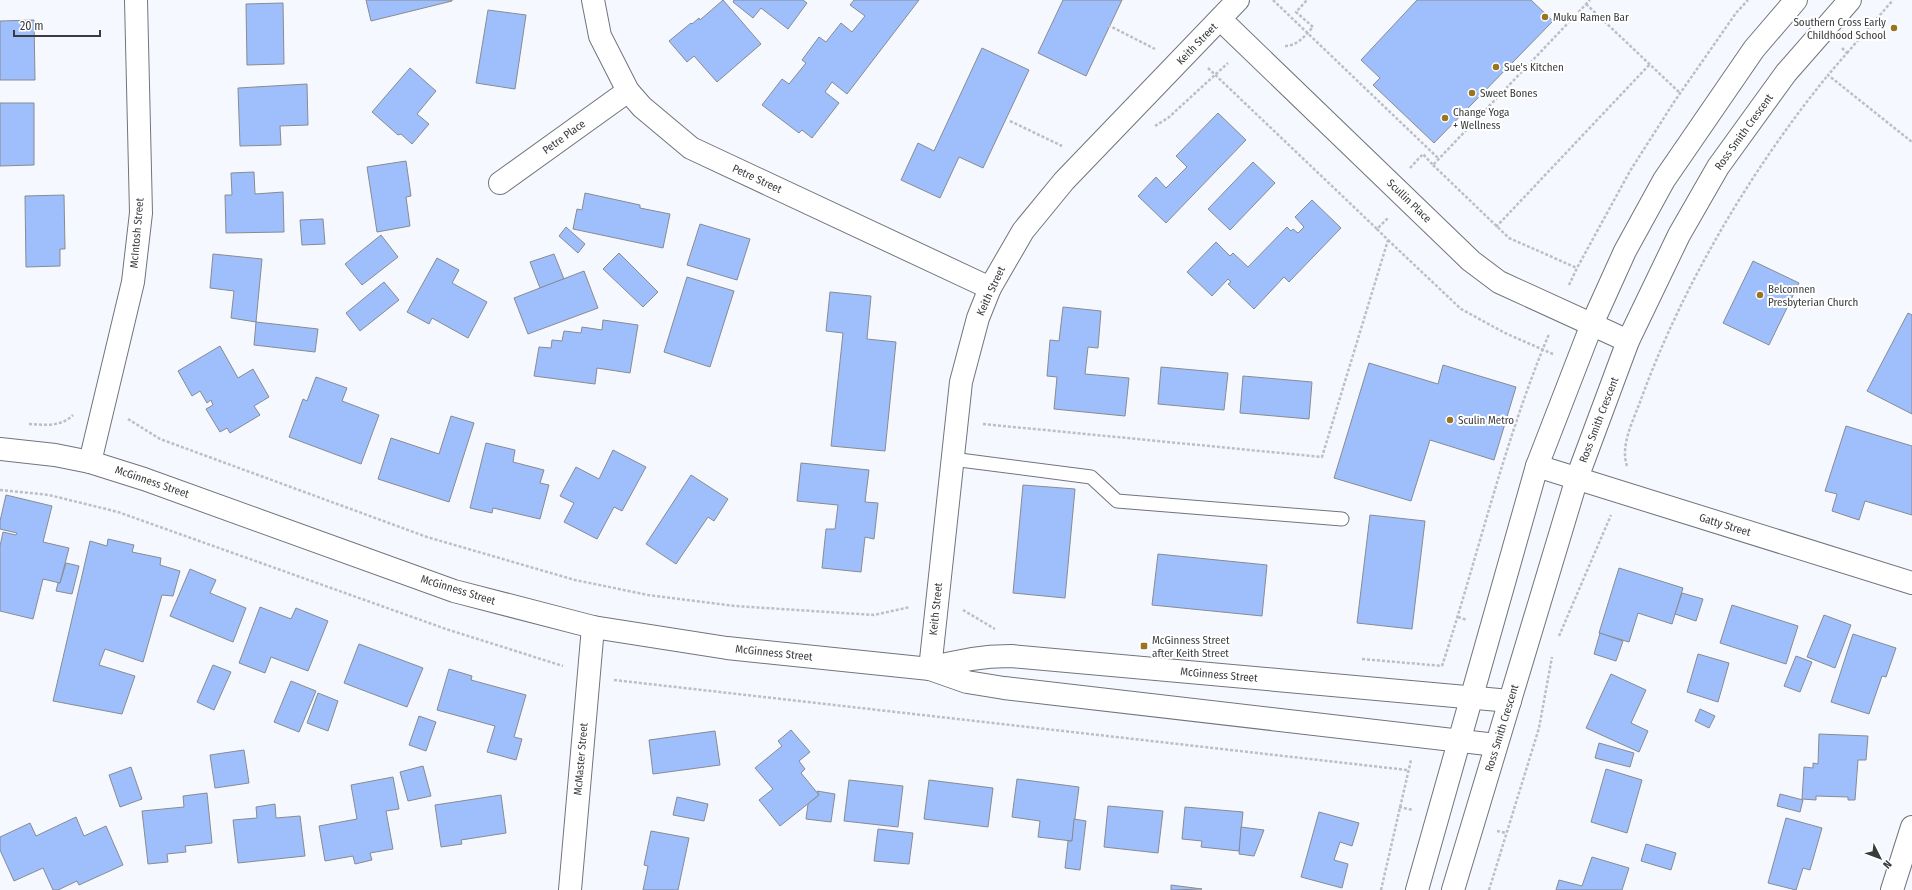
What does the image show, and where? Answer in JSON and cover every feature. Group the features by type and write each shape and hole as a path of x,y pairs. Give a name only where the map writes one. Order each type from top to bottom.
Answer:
{"street":[{"name":"McIntosh Street","path":"90,462 133,282 141,212 136,0"},
{"name":"Petre Street","path":"593,0 600,36 628,91 642,107 691,148 990,288"},
{"name":"Keith Street","path":"930,669 960,382 978,318 990,288 1023,231 1064,181 1238,0"},
{"path":"1417,890 1537,466 1592,324 1625,251 1664,180 1754,49 1796,0"},
{"name":"Ross Smith Crescent","path":"1453,890 1577,478 1628,341 1679,235 1718,167 1786,74 1850,0"},
{"name":"Scullin Place","path":"1220,19 1471,261 1499,282 1628,341"},
{"name":"Petre Place","path":"500,183 628,91"},
{"name":"McGinness Street","path":"0,449 55,455 90,462 144,479 454,591 593,628 727,648 930,669 967,682 1004,688 1496,745"},
{"name":"Gatty Street","path":"1537,466 1912,583"},
{"name":"McMaster Street","path":"570,890 593,628"},
{"name":"McGinness Street","path":"930,669 949,662 990,656 1011,656 1510,701"},
{"path":"1892,890 1912,827"}],"lane":[{"path":"952,459 1091,477 1117,502 1342,519"}],"path":[{"path":"1273,0 1439,159"},
{"path":"1281,46 1290,46 1313,28 1296,12 1307,0"},
{"path":"1433,165 1590,0"},
{"path":"1377,229 1422,182 1409,169 1423,154 1496,227 1509,238 1577,268 1630,171 1680,93 1736,13 1748,0"},
{"path":"1558,638 1630,471 1626,465 1626,443 1644,390 1672,324 1716,240 1763,163 1828,75 1893,0"},
{"path":"1586,4 1680,93"},
{"path":"1108,25 1164,53 1183,57 1377,229 1461,309 1505,334 1542,350"},
{"path":"1822,32 1847,53"},
{"path":"1496,227 1650,64"},
{"path":"1828,75 1912,142"},
{"path":"1010,121 1071,150 1085,159"},
{"path":"956,421 1322,457 1388,240"},
{"path":"1442,666 1458,617 1512,431 1551,330"},
{"path":"21,423 50,425 67,421 78,411"},
{"path":"127,418 160,439 427,537 575,580 648,594 735,606 874,615 912,607"},
{"path":"0,490 48,494 118,512 446,629 569,668"},
{"path":"960,608 998,631"},
{"path":"1489,890 1538,728 1553,653"},
{"path":"611,680 1407,770 1381,890"}],"building":[{"path":"366,0 452,0 452,1 371,21"},
{"path":"723,0 761,44 717,82 694,56 687,62 669,41 691,23 692,24 699,18 700,20"},
{"path":"734,0 803,0 807,3 788,29 761,8 753,18 733,2"},
{"path":"854,0 919,0 847,94 832,82 825,92 839,103 812,138 802,130 799,133 762,105 782,79 789,84 806,63 802,60 819,37 826,42 841,23 852,32 865,16 850,5"},
{"path":"1063,0 1122,0 1086,76 1038,53"},
{"path":"1417,0 1531,0 1553,21 1434,143 1373,85 1380,78 1361,60"},
{"path":"283,3 284,64 247,65 246,4"},
{"path":"488,10 526,15 515,89 476,83"},
{"path":"34,20 35,80 0,80 0,21"},
{"path":"982,48 1029,70 983,168 959,157 940,198 901,180 918,143 934,151"},
{"path":"410,68 436,91 417,114 429,124 412,144 401,134 398,135 372,112"},
{"path":"307,84 308,125 280,126 281,145 240,146 238,88"},
{"path":"0,103 34,103 34,165 0,166"},
{"path":"1218,113 1246,140 1166,223 1138,196 1156,177 1166,188 1187,167 1176,156"},
{"path":"406,161 411,196 406,197 410,226 377,232 367,167"},
{"path":"1253,162 1275,183 1230,230 1208,209"},
{"path":"254,172 255,194 283,192 284,232 226,233 225,195 232,195 231,173"},
{"path":"585,193 640,205 640,208 670,214 663,248 573,229 577,209 582,210"},
{"path":"64,195 65,249 60,249 60,266 26,267 25,196"},
{"path":"1312,200 1341,228 1289,282 1284,277 1254,309 1228,284 1231,282 1228,279 1212,296 1187,272 1216,242 1230,256 1233,253 1248,267 1287,227 1291,231 1293,229 1298,233 1304,227 1295,217"},
{"path":"323,219 325,244 302,245 300,220"},
{"path":"700,224 750,239 737,280 687,265"},
{"path":"566,227 585,244 578,253 559,236"},
{"path":"381,235 398,257 362,285 345,264"},
{"path":"619,253 658,292 643,307 603,269"},
{"path":"213,254 262,259 256,322 231,318 234,291 210,288"},
{"path":"554,254 564,279 540,288 530,262"},
{"path":"437,258 459,270 452,283 487,302 468,338 432,318 429,324 407,312"},
{"name":"Belconnen Presbyterian Church","path":"1753,261 1799,283 1769,345 1723,323"},
{"path":"584,271 598,308 528,334 514,298"},
{"path":"687,277 734,291 710,367 664,352"},
{"path":"384,282 399,300 360,331 346,313"},
{"path":"830,292 871,296 867,339 896,342 885,451 831,446 843,333 826,331"},
{"path":"1063,307 1101,311 1098,348 1088,347 1085,374 1129,378 1125,416 1054,409 1057,377 1047,376 1050,340 1059,341"},
{"path":"1908,313 1912,315 1912,414 1867,391"},
{"path":"603,320 638,325 630,373 597,368 595,384 534,376 539,347 551,348 552,340 562,341 564,331 581,333 582,327 602,330"},
{"path":"256,322 318,329 315,352 254,345"},
{"path":"220,346 238,378 253,369 269,397 254,406 260,415 230,433 227,428 220,432 206,409 213,405 211,400 207,403 200,391 192,396 178,371"},
{"path":"1369,363 1438,384 1443,365 1516,387 1494,460 1430,440 1411,501 1334,478"},
{"path":"1161,367 1228,373 1224,410 1158,404"},
{"path":"1243,376 1312,382 1309,419 1240,413"},
{"path":"316,377 347,388 342,401 379,415 361,464 289,437 303,399 307,401"},
{"path":"451,416 474,423 449,502 378,479 391,438 439,454"},
{"path":"1846,426 1912,446 1912,515 1865,501 1859,520 1832,511 1837,494 1825,491"},
{"path":"486,443 515,450 513,462 544,470 540,483 549,485 540,519 493,508 492,513 470,508"},
{"path":"613,450 646,467 622,511 614,507 597,539 564,522 574,503 560,496 576,467 599,479"},
{"path":"801,463 869,470 865,502 878,503 874,539 865,537 861,572 822,568 826,529 835,529 838,505 797,501"},
{"path":"691,475 728,499 714,521 708,517 676,564 646,544"},
{"path":"1023,485 1075,489 1065,598 1013,593"},
{"path":"6,495 52,506 43,542 69,548 60,583 43,579 33,619 0,611 0,546 3,532 16,535 17,533 0,529 0,521"},
{"path":"1370,515 1425,521 1412,629 1357,623"},
{"path":"108,539 134,545 132,552 161,558 160,565 180,571 173,596 162,595 143,662 105,649 99,665 135,676 122,714 53,701 90,541 107,546"},
{"path":"1158,554 1267,565 1262,616 1152,605"},
{"path":"66,563 79,566 72,594 56,591"},
{"path":"1619,568 1683,588 1672,624 1638,613 1629,642 1599,633"},
{"path":"190,569 216,580 210,593 246,608 233,642 170,616"},
{"path":"1682,593 1703,599 1696,621 1675,614"},
{"path":"1732,605 1798,626 1786,664 1720,643"},
{"path":"260,607 291,619 296,608 328,621 308,671 271,657 265,673 239,663"},
{"path":"1824,615 1851,625 1835,668 1807,657"},
{"path":"1600,633 1623,641 1616,661 1594,654"},
{"path":"1853,634 1896,648 1886,677 1882,676 1869,714 1831,702"},
{"path":"359,644 423,668 407,707 344,683"},
{"path":"1698,654 1729,663 1718,702 1687,692"},
{"path":"1796,656 1812,662 1800,692 1784,686"},
{"path":"213,665 231,672 214,710 197,702"},
{"path":"449,669 472,676 471,680 526,695 514,737 522,739 516,760 487,752 495,726 437,710"},
{"path":"1611,674 1646,690 1631,723 1648,731 1639,752 1586,728"},
{"path":"291,681 316,691 299,732 274,722"},
{"path":"318,693 338,701 328,731 307,723"},
{"path":"1700,709 1715,716 1709,728 1695,721"},
{"path":"419,716 436,722 426,751 409,745"},
{"path":"791,730 810,752 799,761 805,769 801,773 819,795 780,826 759,800 773,789 755,768 782,746 778,741"},
{"path":"715,731 720,765 653,774 649,740"},
{"path":"1819,734 1868,736 1866,760 1858,760 1855,800 1848,800 1848,797 1816,796 1816,800 1802,799 1804,767 1813,768 1813,763 1818,764"},
{"path":"1599,743 1634,753 1630,767 1595,758"},
{"path":"244,750 249,783 215,788 210,755"},
{"path":"423,766 431,796 408,801 400,772"},
{"path":"131,767 142,799 120,807 109,775"},
{"path":"1606,769 1642,780 1627,833 1591,822"},
{"path":"393,777 399,809 386,811 393,849 370,853 372,860 355,864 353,856 325,861 319,826 357,819 351,785"},
{"path":"1017,779 1079,787 1072,841 1038,837 1040,821 1012,817"},
{"path":"849,780 903,786 898,827 844,821"},
{"path":"929,780 993,788 988,827 924,819"},
{"path":"817,791 835,794 831,822 806,819 808,804 819,795"},
{"path":"207,793 212,843 185,846 186,852 167,854 168,862 148,864 142,811 184,807 183,796"},
{"path":"1780,794 1803,800 1800,812 1777,806"},
{"path":"501,795 506,833 461,840 462,844 441,847 435,805"},
{"path":"677,797 708,804 704,821 673,815"},
{"path":"275,804 276,818 300,816 305,856 238,863 233,820 257,818 256,807"},
{"path":"1108,806 1163,811 1158,853 1104,847"},
{"path":"1185,807 1243,812 1239,851 1201,847 1202,841 1182,839"},
{"path":"1319,812 1359,823 1352,846 1340,842 1334,860 1348,864 1342,888 1301,877"},
{"path":"76,817 84,836 106,826 123,865 79,885 77,881 58,890 53,890 43,868 14,881 0,850 0,837 30,823 36,836"},
{"path":"1786,818 1822,828 1810,870 1803,868 1796,890 1768,883"},
{"path":"1074,819 1086,821 1080,870 1065,868 1068,841 1072,841"},
{"path":"1241,827 1264,830 1254,856 1239,854"},
{"path":"878,829 913,833 909,864 874,861"},
{"path":"651,831 689,838 678,890 643,890 648,866 644,865"},
{"path":"1646,844 1676,853 1671,870 1641,861"},
{"path":"1592,857 1629,868 1622,890 1556,890 1559,880 1582,886"},
{"path":"1171,885 1202,889 1171,890"}],"place":[{"name":"Muku Ramen Bar","path":"1545,17"},
{"name":"Southern Cross Early Childhood School","path":"1894,28"},
{"name":"Sue's Kitchen","path":"1496,67"},
{"name":"Sweet Bones","path":"1472,93"},
{"name":"Change Yoga + Wellness","path":"1445,118"},
{"name":"Belconnen Presbyterian Church","path":"1760,295"},
{"name":"Sculin Metro","path":"1450,420"},
{"name":"McGinness Street after Keith Street","path":"1144,646"}]}
